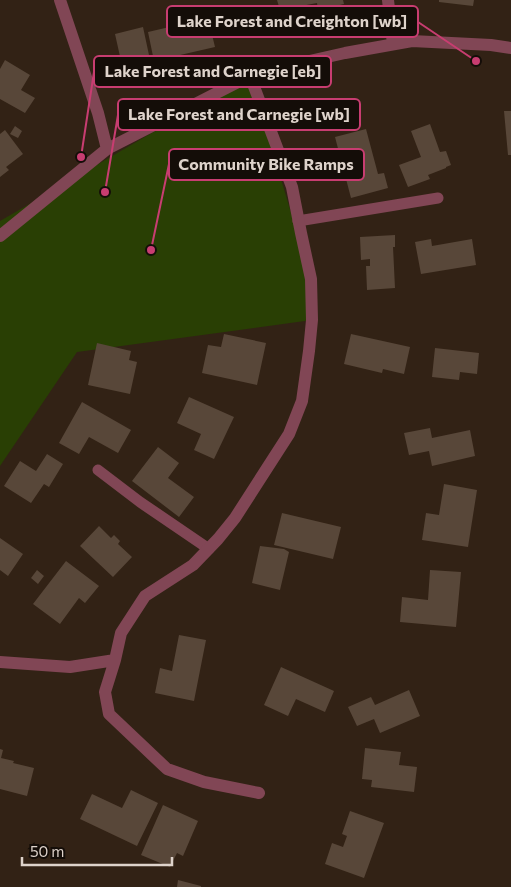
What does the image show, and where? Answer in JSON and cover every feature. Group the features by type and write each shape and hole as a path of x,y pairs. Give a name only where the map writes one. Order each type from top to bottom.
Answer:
{"street":[{"path":"60,0 98,113 106,150"},
{"path":"388,0 393,44"},
{"path":"0,236 106,150 250,76 345,53 412,40 511,48"},
{"path":"250,76 292,187 312,279 312,320 302,401 289,434 235,518 193,565 145,596 121,633 105,692 108,714 167,769 204,782 259,793"},
{"path":"0,662 70,667 115,660"}],"lane":[{"path":"298,221 438,198"},
{"path":"98,470 140,502 209,549"}],"green space":[{"path":"250,76 311,279 312,320 77,352 0,466 0,221"}],"building":[{"path":"277,0 343,0 344,4 318,10 317,3 280,10"},
{"path":"439,0 474,0 473,6 439,2"},
{"path":"208,18 215,47 154,61 148,32"},
{"path":"143,27 149,55 121,61 115,34"},
{"path":"5,60 30,75 21,90 35,98 25,113 0,99 0,69"},
{"path":"504,111 511,111 511,155 508,155"},
{"path":"430,124 440,152 446,151 451,165 428,175 430,179 408,187 399,165 421,157 411,131"},
{"path":"15,126 22,131 18,138 10,134"},
{"path":"366,129 378,174 384,173 388,188 351,198 335,137"},
{"path":"5,130 23,154 6,167 9,170 0,177 0,134"},
{"path":"395,235 395,247 393,247 395,288 367,290 366,266 370,266 370,259 361,260 360,237"},
{"path":"431,239 432,246 472,239 476,265 421,274 415,242"},
{"path":"224,334 266,343 257,385 202,373 208,345 221,347"},
{"path":"351,334 410,347 404,374 383,369 382,373 344,364"},
{"path":"97,343 131,351 129,360 137,362 130,394 88,385"},
{"path":"435,348 479,353 477,374 460,372 459,380 432,377"},
{"path":"189,397 234,417 214,459 194,450 201,434 177,423"},
{"path":"82,402 131,430 118,453 89,437 79,454 59,443"},
{"path":"430,428 432,438 470,430 475,456 432,466 429,451 409,455 404,433"},
{"path":"158,447 179,463 168,478 194,497 179,517 132,481"},
{"path":"47,454 63,464 49,487 44,484 31,503 4,486 20,461 36,471"},
{"path":"444,484 477,490 468,547 422,540 426,513 439,515"},
{"path":"282,513 341,527 333,559 274,545"},
{"path":"99,526 111,538 114,535 120,541 118,544 132,557 113,577 80,546"},
{"path":"0,538 23,554 8,576 0,570"},
{"path":"260,546 284,549 289,552 280,590 252,583"},
{"path":"66,561 99,586 85,603 79,598 60,624 33,604"},
{"path":"37,570 44,576 38,584 31,578"},
{"path":"430,570 461,572 456,627 400,622 402,597 428,600"},
{"path":"179,635 206,640 194,701 155,693 160,668 172,671"},
{"path":"281,667 334,691 325,712 296,699 288,716 264,705"},
{"path":"409,690 420,716 380,733 374,719 357,726 348,707 371,697 375,705"},
{"path":"365,748 401,752 399,765 417,767 414,792 371,787 372,780 362,779"},
{"path":"0,749 3,750 1,758 34,768 27,796 0,789"},
{"path":"131,790 158,803 137,846 80,819 92,794 122,808"},
{"path":"163,805 198,821 183,856 177,853 170,867 141,855"},
{"path":"350,811 384,823 364,878 325,864 332,843 343,847 347,836 342,834"},
{"path":"178,880 201,886 201,887 177,887"}],"place":[{"name":"Lake Forest and Creighton [wb]","path":"476,61"},
{"name":"Lake Forest and Carnegie [eb]","path":"81,157"},
{"name":"Lake Forest and Carnegie [wb]","path":"105,192"},
{"name":"Community Bike Ramps","path":"151,250"}]}
